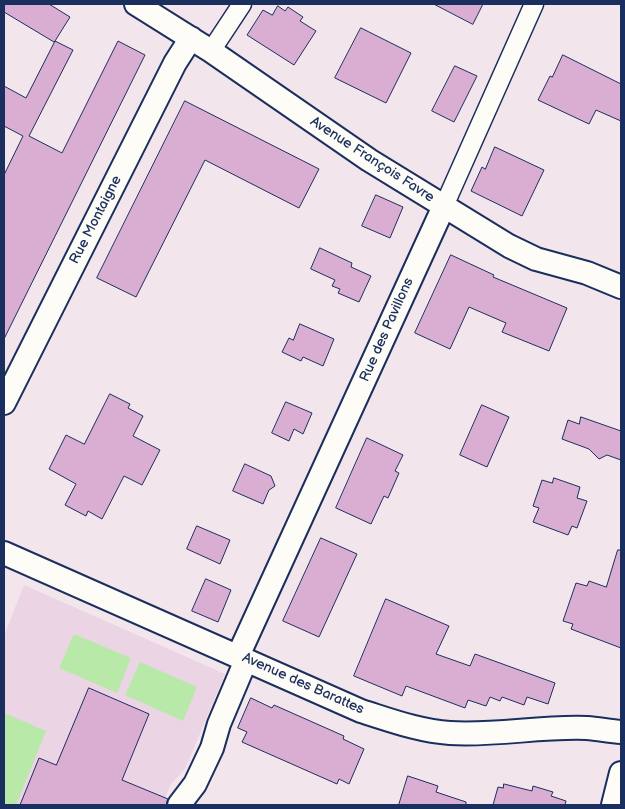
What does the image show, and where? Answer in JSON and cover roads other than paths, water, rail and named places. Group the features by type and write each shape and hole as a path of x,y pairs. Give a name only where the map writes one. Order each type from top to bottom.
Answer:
{"street":[{"name":"Avenue François Favre","path":"136,4 212,51 362,156 522,253 552,264 587,273 621,287"},
{"path":"212,51 242,4"},
{"name":"Rue des Pavillons","path":"179,805 196,784 212,748 242,658 534,4"},
{"name":"Rue Montaigne","path":"4,403 175,64 191,38"},
{"name":"Avenue des Barattes","path":"4,553 361,711 419,728 435,732 468,734 588,728 621,732"},
{"path":"613,805 621,774"}]}
